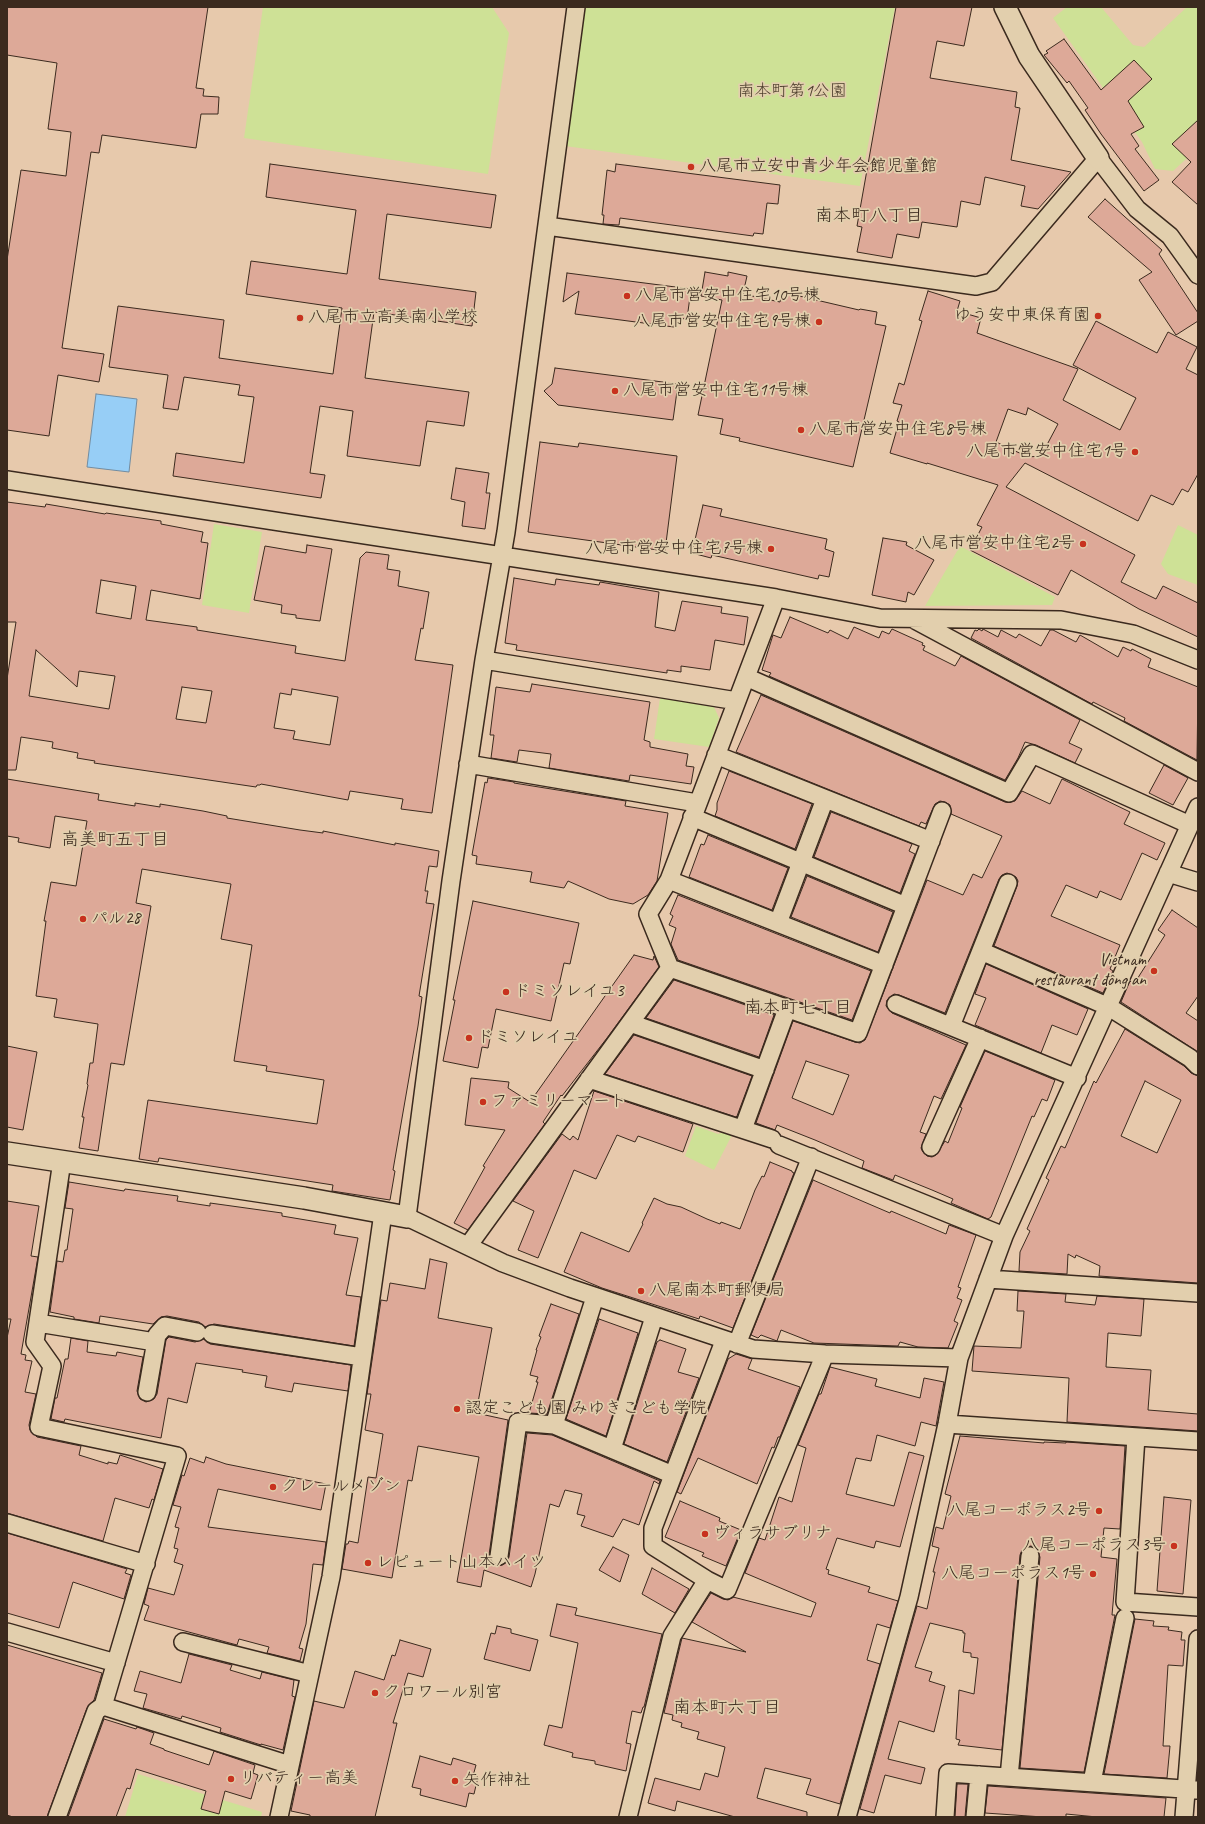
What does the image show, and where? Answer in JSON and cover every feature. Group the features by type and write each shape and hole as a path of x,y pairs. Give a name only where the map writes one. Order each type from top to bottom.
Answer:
{"street":[{"path":"407,1217 451,881 484,660 506,532 576,7"},
{"path":"1005,7 1029,56 1098,158 1132,203 1170,236 1198,275"},
{"path":"547,226 976,286 992,282 1098,158"},
{"path":"7,480 776,598 880,618 1060,620 1133,634 1198,660"},
{"path":"776,598 694,810 669,880 648,914 670,968 858,1033 942,811"},
{"path":"913,619 1198,772"},
{"path":"484,660 737,701"},
{"path":"746,677 1009,793 1032,754 1190,825"},
{"path":"716,755 931,841"},
{"path":"468,764 694,810 801,862 906,906"},
{"path":"778,923 825,799"},
{"path":"847,1817 909,1597 947,1424 959,1358 1004,1236 1077,1078 1198,807"},
{"path":"1168,873 1198,882"},
{"path":"669,880 884,965"},
{"path":"951,1026 1008,883"},
{"path":"981,951 1109,1007 1190,1058 1198,1066"},
{"path":"468,1246 670,968"},
{"path":"896,1004 1077,1078"},
{"path":"743,1129 787,1008"},
{"path":"630,1023 764,1070"},
{"path":"931,1147 980,1038"},
{"path":"589,1079 743,1129 1004,1236"},
{"path":"7,1153 304,1198 407,1217 502,1263 595,1297 753,1349 825,1354 959,1358"},
{"path":"811,1157 673,1475 653,1528 652,1546 727,1590 825,1354"},
{"path":"57,1817 96,1711 104,1706 177,1456 39,1427 52,1366 35,1342 62,1161"},
{"path":"279,1817 331,1577 383,1213"},
{"path":"988,1278 1198,1293"},
{"path":"554,1425 595,1297"},
{"path":"612,1449 654,1317"},
{"path":"38,1323 155,1342"},
{"path":"147,1392 155,1342 157,1335 165,1326 362,1357"},
{"path":"499,1556 518,1422 554,1425 673,1475"},
{"path":"947,1424 1198,1441"},
{"path":"1136,1437 1125,1602 1198,1607"},
{"path":"7,1522 146,1564"},
{"path":"1009,1777 1030,1556"},
{"path":"628,1817 672,1636 708,1580"},
{"path":"1092,1782 1125,1618"},
{"path":"7,1632 116,1663"},
{"path":"1184,1817 1192,1789 1198,1639"},
{"path":"183,1642 310,1674"},
{"path":"104,1706 290,1765"},
{"path":"945,1817 948,1773 1192,1789"},
{"path":"975,1817 979,1775"}],"green space":[{"path":"263,7 492,7 509,33 488,174 244,138"},
{"name":"南本町第1公園","path":"583,7 895,7 860,186 565,146"},
{"path":"1067,7 1101,7 1133,45 1144,47 1187,7 1198,7 1198,148 1173,171 1155,169 1142,142 1053,18"},
{"path":"214,524 262,532 249,613 202,605"},
{"path":"1178,525 1198,535 1198,585 1168,574 1161,564"},
{"path":"960,546 1055,597 1052,605 925,606"},
{"path":"660,698 714,707 719,718 709,747 654,739"},
{"path":"696,1126 718,1134 728,1131 733,1133 714,1170 685,1156"},
{"path":"138,1774 262,1812 261,1817 125,1817"}],"water":[{"path":"96,394 137,399 129,472 87,467"}],"building":[{"path":"7,7 208,7 196,88 204,89 203,96 219,97 218,114 201,114 196,148 102,135 99,153 91,152 62,348 104,354 99,382 58,375 49,436 7,430 7,260 21,170 66,176 71,132 48,129 57,63 7,55"},
{"path":"896,7 972,7 964,46 937,41 930,78 1017,92 1015,107 1020,108 1011,160 1071,172 1038,209 1021,206 1025,186 985,177 980,205 961,201 957,227 922,222 919,238 897,234 892,258 857,252 862,227 857,226"},
{"path":"1064,39 1101,90 1134,60 1152,79 1128,101 1144,127 1131,134 1139,146 1135,149 1159,180 1144,191 1101,134 1085,110 1088,108 1069,81 1067,83 1044,55 1048,53 1046,51"},
{"path":"1198,120 1198,205 1172,182 1191,162 1172,144"},
{"path":"270,164 496,195 491,228 387,214 379,279 476,292 472,326 374,312 365,378 469,392 464,426 427,421 420,466 347,456 353,411 320,406 310,473 325,475 321,498 173,476 176,453 244,463 254,397 238,395 240,385 184,377 178,410 163,408 168,375 109,367 118,306 224,320 219,358 333,374 342,308 246,294 251,261 347,274 356,210 266,197"},
{"path":"616,164 780,185 778,204 767,203 763,234 754,233 753,236 620,218 619,225 603,224 604,215 602,215 607,170 615,172"},
{"path":"1105,199 1162,250 1159,254 1198,313 1198,321 1176,335 1139,280 1152,272 1088,217"},
{"path":"705,272 728,276 728,272 747,276 743,294 780,302 782,292 859,310 877,312 875,324 886,326 853,467 739,441 740,438 720,434 723,419 698,415 722,300 701,296"},
{"name":"八尾市営安中住宅10号棟","path":"567,273 691,289 687,319 675,318 674,327 575,314 579,291 563,302"},
{"path":"928,291 960,301 957,311 981,318 977,333 1078,369 1063,400 1120,430 1136,398 1073,365 1096,321 1157,353 1168,332 1197,347 1186,369 1198,375 1198,474 1188,492 1182,489 1173,505 1151,495 1138,521 1025,463 1006,487 1135,555 1121,582 1156,599 1163,586 1198,603 1198,637 1139,609 1071,570 1058,595 970,550 982,527 977,525 998,485 890,453 899,422 897,421 902,405 893,403 899,383 904,385 922,321 919,320","holes":["1028,408 1058,424 1041,456 1028,457 996,442 1008,409 1026,415"]},
{"name":"八尾市営安中住宅11号棟","path":"555,368 678,384 673,420 558,405 544,391 552,384"},
{"path":"540,442 578,447 579,443 677,456 665,551 528,532"},
{"path":"456,468 489,473 486,493 490,493 485,529 462,526 465,502 451,499"},
{"path":"7,502 45,507 46,504 105,514 161,521 161,524 203,532 201,542 208,543 200,599 151,590 146,620 197,627 197,630 296,646 295,653 345,661 360,558 366,552 389,555 387,569 400,571 398,586 429,592 423,629 421,628 415,660 453,665 432,813 401,809 403,799 350,791 348,800 261,784 257,785 256,787 94,763 95,761 77,758 78,753 52,748 53,742 21,737 16,770 7,770 7,679 16,622 7,622","holes":["101,580 136,586 131,619 96,613","36,650 77,687 79,671 115,676 109,709 29,696","182,687 212,691 206,723 176,719","292,689 338,697 330,745 293,739 295,731 274,728 280,693 291,695"]},
{"name":"八尾市営安中住宅7号棟","path":"703,505 722,509 720,516 827,539 825,549 834,552 829,577 819,575 818,579 712,555 711,558 692,553"},
{"path":"883,538 907,542 906,545 934,560 914,595 908,592 906,602 872,595"},
{"path":"307,545 332,549 320,621 296,618 296,615 281,613 282,605 254,600 265,546 306,553"},
{"path":"514,578 555,585 556,579 599,585 600,582 659,592 655,627 675,631 682,601 722,607 721,613 748,617 744,645 715,640 710,670 681,666 681,672 667,670 667,673 516,650 517,645 505,643"},
{"path":"790,617 828,633 830,630 848,639 854,627 879,638 882,631 889,634 892,629 923,643 922,645 925,646 923,650 955,666 961,656 1080,720 1069,743 1082,749 1075,763 1036,745 1025,742 1018,758 1005,780 769,676 771,673 762,670 773,635 781,638"},
{"path":"979,629 982,631 983,629 998,637 1001,630 1016,638 1019,634 1041,646 1050,630 1053,630 1076,642 1080,635 1118,657 1123,647 1131,651 1132,649 1151,659 1148,667 1198,687 1197,760 1124,721 1125,718 1093,702 1092,704 971,638 975,630 977,631"},
{"path":"532,684 650,702 644,740 650,742 650,747 688,754 686,766 694,767 691,784 630,775 629,781 549,768 551,754 519,750 517,762 491,758 494,735 490,735 496,687 530,692"},
{"path":"761,695 1005,802 1015,801 1022,791 1050,804 1062,779 1130,812 1124,824 1165,843 1157,860 1142,853 1121,900 1100,891 1097,898 1066,885 1051,916 1120,945 1110,969 1113,971 1103,993 994,946 1018,881 1016,877 1007,873 1002,875 999,879 945,1013 899,995 894,994 887,1000 886,1006 892,1013 966,1045 941,1099 934,1096 920,1132 926,1134 921,1148 927,1156 932,1157 936,1155 945,1141 948,1143 962,1108 960,1107 985,1051 1055,1080 1047,1101 1042,1099 1034,1117 1032,1116 991,1217 988,1219 951,1203 953,1199 895,1175 893,1180 862,1168 864,1161 815,1140 777,1125 775,1130 756,1123 793,1021 855,1042 860,1043 865,1040 927,880 963,895 973,874 982,878 1002,836 951,814 950,805 940,801 935,804 926,824 921,822 919,826 736,752","holes":["806,1061 849,1075 833,1115 792,1098"]},
{"path":"1164,765 1188,778 1173,805 1149,793"},
{"path":"729,771 812,804 795,849 715,816 717,803"},
{"path":"488,778 626,801 625,806 668,813 657,881 648,895 633,904 609,899 568,881 564,888 530,882 532,872 476,864 477,856 472,855 485,782 487,783"},
{"path":"7,779 99,794 98,800 135,806 135,803 160,807 160,804 227,816 227,818 300,830 323,833 323,831 395,845 395,843 439,851 437,867 429,866 425,891 428,891 426,903 434,904 419,996 422,997 418,1026 393,1170 395,1171 390,1200 332,1191 333,1185 159,1158 158,1162 139,1159 148,1100 317,1124 324,1080 266,1071 267,1066 234,1061 252,945 221,939 231,884 142,869 136,903 151,906 124,1065 111,1063 98,1151 79,1148 90,1063 93,1063 98,1024 54,1017 57,999 36,996 46,921 44,921 51,882 76,886 87,821 55,816 50,848 18,842 19,838 7,836"},
{"path":"831,812 912,844 909,851 915,854 900,893 814,857"},
{"path":"708,835 788,868 772,910 689,877 701,844 704,845"},
{"path":"807,876 893,912 878,952 791,917"},
{"path":"678,895 871,971 852,1020 678,960 671,944 676,928 669,925 673,916 670,914"},
{"path":"473,901 579,923 570,964 564,963 551,1021 496,1009 488,1048 482,1047 478,1068 443,1061 455,1000 453,1000"},
{"path":"1172,910 1198,928 1198,996 1186,1013 1198,1021 1198,1052 1121,1002 1130,981 1134,984 1165,935 1158,930"},
{"path":"634,955 653,960 654,956 659,967 607,1038 562,1096 561,1095 543,1122 545,1124 468,1230 454,1223 485,1167 483,1166 505,1130 465,1125 471,1078 509,1082 508,1088 530,1102"},
{"path":"986,964 1088,1009 1077,1035 1052,1025 1041,1053 975,1025 986,998 975,994"},
{"path":"674,980 774,1015 759,1057 646,1018"},
{"path":"1125,1029 1184,1066 1191,1073 1198,1076 1198,1283 1099,1276 1100,1266 1076,1255 1075,1258 1068,1254 1067,1274 1019,1271 1020,1252 1030,1231 1027,1229 1049,1180 1046,1178 1061,1146 1065,1148 1094,1081 1096,1083","holes":["1145,1081 1181,1100 1157,1153 1121,1136"]},
{"path":"634,1035 752,1076 737,1116 736,1117 605,1074"},
{"path":"7,1046 37,1052 23,1130 7,1127"},
{"path":"594,1091 693,1124 683,1152 638,1136 635,1142 617,1135 596,1179 574,1170 538,1258 518,1250 534,1211 513,1201 562,1134 570,1140 573,1136 578,1140"},
{"path":"770,1162 794,1173 733,1328 700,1316 699,1319 602,1288 564,1272 581,1232 629,1252 654,1198 667,1204 681,1207 720,1224 721,1222 740,1229 755,1190 762,1176 764,1177"},
{"path":"813,1180 890,1213 891,1211 946,1234 949,1225 976,1235 958,1287 961,1288 957,1298 962,1300 954,1321 958,1323 948,1348 918,1347 900,1342 898,1346 814,1343 781,1330 777,1341 761,1335 758,1338 751,1335"},
{"path":"69,1182 124,1191 125,1189 178,1196 177,1201 210,1206 210,1203 282,1213 282,1216 336,1225 334,1234 358,1238 346,1295 361,1297 354,1346 214,1324 205,1327 199,1322 167,1316 161,1317 153,1324 100,1316 99,1323 74,1319 74,1317 50,1312 57,1261 63,1262 65,1250 67,1250 73,1209 65,1208"},
{"path":"7,1201 39,1206 31,1256 38,1257 21,1354 26,1355 25,1360 32,1361 25,1392 36,1394 29,1425 30,1430 37,1437 81,1446 79,1455 108,1464 108,1462 117,1464 120,1455 163,1469 154,1500 152,1499 149,1508 115,1498 103,1541 7,1513 7,1338 11,1319 7,1319"},
{"path":"430,1259 447,1263 438,1318 492,1328 476,1413 508,1420 489,1555 493,1564 497,1566 502,1565 507,1562 509,1557 527,1433 552,1435 660,1481 659,1484 654,1481 639,1525 623,1519 613,1537 581,1526 585,1516 577,1514 582,1494 565,1490 559,1507 550,1504 531,1587 484,1570 481,1587 457,1582 479,1457 418,1446 412,1481 408,1480 392,1578 342,1569 346,1544 348,1544 349,1541 358,1543 368,1477 376,1478 383,1434 365,1430 371,1394 367,1394 381,1300 387,1301 390,1283 425,1289"},
{"path":"1018,1291 1066,1294 1065,1302 1095,1305 1097,1296 1144,1299 1141,1336 1108,1333 1106,1367 1151,1370 1148,1410 1198,1414 1198,1431 1067,1422 1069,1378 972,1371 974,1346 1021,1348 1024,1311 1017,1311"},
{"path":"551,1304 579,1314 547,1414 529,1413 538,1382 536,1382 538,1377 530,1375 541,1337 539,1336"},
{"path":"599,1319 638,1333 606,1436 566,1419"},
{"path":"169,1337 195,1342 204,1339 210,1344 351,1365 348,1391 294,1383 292,1392 265,1387 267,1376 242,1372 243,1370 196,1363 187,1403 168,1398 161,1438 65,1419 64,1422 51,1419 65,1359 68,1359 71,1338 88,1341 87,1352 116,1356 117,1352 143,1357 137,1391 140,1399 146,1402 154,1399 157,1394 166,1340"},
{"path":"660,1340 686,1349 678,1372 699,1378 667,1462 624,1444 657,1342"},
{"path":"736,1354 752,1359 748,1369 800,1387 780,1437 778,1437 774,1448 772,1447 757,1484 698,1458 681,1494 677,1492 728,1359"},
{"path":"830,1367 877,1379 875,1386 920,1398 924,1378 944,1382 936,1426 921,1422 915,1446 877,1435 871,1461 856,1458 846,1494 894,1506 909,1452 924,1456 900,1547 876,1541 874,1548 837,1538 826,1569 829,1570 828,1574 870,1587 868,1592 898,1601 890,1628 877,1624 867,1660 880,1664 840,1804 806,1794 811,1779 765,1768 757,1798 807,1812 807,1817 735,1817 677,1801 675,1811 648,1803 655,1778 700,1790 705,1773 718,1777 725,1747 697,1739 699,1732 681,1727 682,1723 672,1720 673,1715 664,1713 682,1638 746,1652 692,1622 711,1593 723,1599 728,1600 733,1597 811,1617 816,1603 745,1573 759,1538 765,1540 779,1497 792,1502 806,1448 798,1445 819,1394 821,1394"},
{"path":"960,1436 1044,1443 1066,1442 1125,1446 1120,1529 1104,1528 1101,1557 1117,1559 1112,1615 1115,1615 1084,1772 1020,1768 1040,1557 1036,1548 1031,1546 1022,1550 1020,1555 1002,1750 958,1745 960,1740 956,1739 959,1690 974,1694 978,1658 971,1657 971,1653 963,1652 965,1633 963,1633 963,1631 930,1623 915,1667 932,1672 929,1681 945,1686 934,1732 899,1721 888,1759 925,1768 921,1784 885,1775 874,1813 860,1809 917,1606 927,1609 935,1572 933,1572 939,1548 932,1546 936,1527 943,1529 951,1496 945,1494"},
{"path":"206,1457 226,1464 326,1484 321,1510 218,1489 208,1527 326,1542 323,1565 313,1564 306,1624 299,1648 303,1649 300,1661 267,1653 269,1647 239,1639 237,1645 144,1620 149,1606 144,1604 148,1588 174,1595 183,1565 174,1562 178,1549 174,1548 179,1528 175,1527 181,1507 173,1505 182,1475 184,1476 190,1458 204,1463"},
{"name":"八尾コーポラス3号","path":"1164,1497 1191,1500 1183,1594 1157,1591"},
{"name":"ヴィラサブリナ","path":"680,1501 720,1518 719,1521 741,1530 726,1566 702,1556 704,1553 665,1537"},
{"path":"7,1533 127,1569 125,1573 131,1575 124,1599 73,1582 59,1628 7,1613"},
{"path":"613,1547 629,1555 620,1582 599,1570"},
{"path":"652,1568 689,1589 675,1613 642,1594"},
{"path":"557,1604 577,1608 575,1615 662,1634 644,1707 641,1713 632,1711 626,1743 631,1744 626,1771 595,1764 595,1761 572,1757 573,1753 544,1745 549,1725 562,1728 578,1643 550,1636"},
{"path":"1135,1619 1154,1621 1153,1626 1169,1627 1168,1630 1182,1632 1181,1640 1185,1640 1183,1666 1168,1665 1163,1746 1170,1746 1167,1778 1104,1774"},
{"path":"497,1626 511,1629 511,1633 538,1640 530,1671 484,1659 491,1633 495,1634"},
{"path":"400,1640 431,1649 423,1677 408,1673 393,1723 397,1723 375,1817 310,1817 310,1815 291,1811 314,1701 344,1708 355,1671 384,1680 392,1655 395,1656"},
{"path":"7,1645 102,1673 94,1700 87,1708 47,1817 13,1817 7,1815"},
{"path":"189,1654 232,1665 230,1670 260,1679 262,1672 294,1680 292,1696 295,1697 283,1750 261,1745 220,1732 221,1728 182,1716 181,1719 143,1708 147,1694 134,1691 140,1671 181,1683"},
{"path":"104,1719 154,1733 150,1744 209,1765 214,1751 255,1765 253,1773 258,1775 251,1799 225,1791 219,1814 201,1809 206,1791 136,1769 130,1789 127,1788 116,1817 68,1817"},
{"path":"420,1756 451,1765 453,1758 476,1765 473,1776 478,1777 474,1794 469,1793 466,1807 420,1795 421,1789 412,1787"},
{"path":"957,1784 968,1784 965,1817 955,1817"},
{"path":"988,1786 1166,1798 1164,1817 1097,1817 1066,1814 1066,1817 1043,1817 985,1813"}],"place":[{"name":"八尾市立安中青少年会館児童館","path":"691,167"},
{"name":"八尾市営安中住宅10号棟","path":"627,296"},
{"name":"ゆう安中東保育園","path":"1098,316"},
{"name":"八尾市立高美南小学校","path":"300,318"},
{"name":"八尾市営安中住宅9号棟","path":"819,322"},
{"name":"八尾市営安中住宅11号棟","path":"615,391"},
{"name":"八尾市営安中住宅8号棟","path":"801,430"},
{"name":"八尾市営安中住宅1号","path":"1135,452"},
{"name":"八尾市営安中住宅2号","path":"1083,544"},
{"name":"八尾市営安中住宅7号棟","path":"771,549"},
{"name":"パル28","path":"83,919"},
{"name":"Vietnam restaurant đông an","path":"1154,971"},
{"name":"ドミソレイユ3","path":"506,992"},
{"name":"ドミソレイユ","path":"469,1038"},
{"name":"ファミリーマート","path":"483,1102"},
{"name":"八尾南本町郵便局","path":"641,1291"},
{"name":"認定こども園 みゆきこども学院","path":"457,1409"},
{"name":"クレールメゾン","path":"273,1487"},
{"name":"八尾コーポラス2号","path":"1099,1511"},
{"name":"ヴィラサブリナ","path":"705,1534"},
{"name":"八尾コーポラス3号","path":"1174,1546"},
{"name":"レピュート山本ハイツ","path":"368,1563"},
{"name":"八尾コーポラス1号","path":"1093,1574"},
{"name":"クロワール別宮","path":"375,1693"},
{"name":"リバティー高美","path":"231,1779"},
{"name":"矢作神社","path":"455,1781"}],"district":[{"name":"南本町八丁目","path":"869,216"},
{"name":"高美町五丁目","path":"115,840"},
{"name":"南本町七丁目","path":"798,1008"},
{"name":"南本町六丁目","path":"727,1708"}]}
